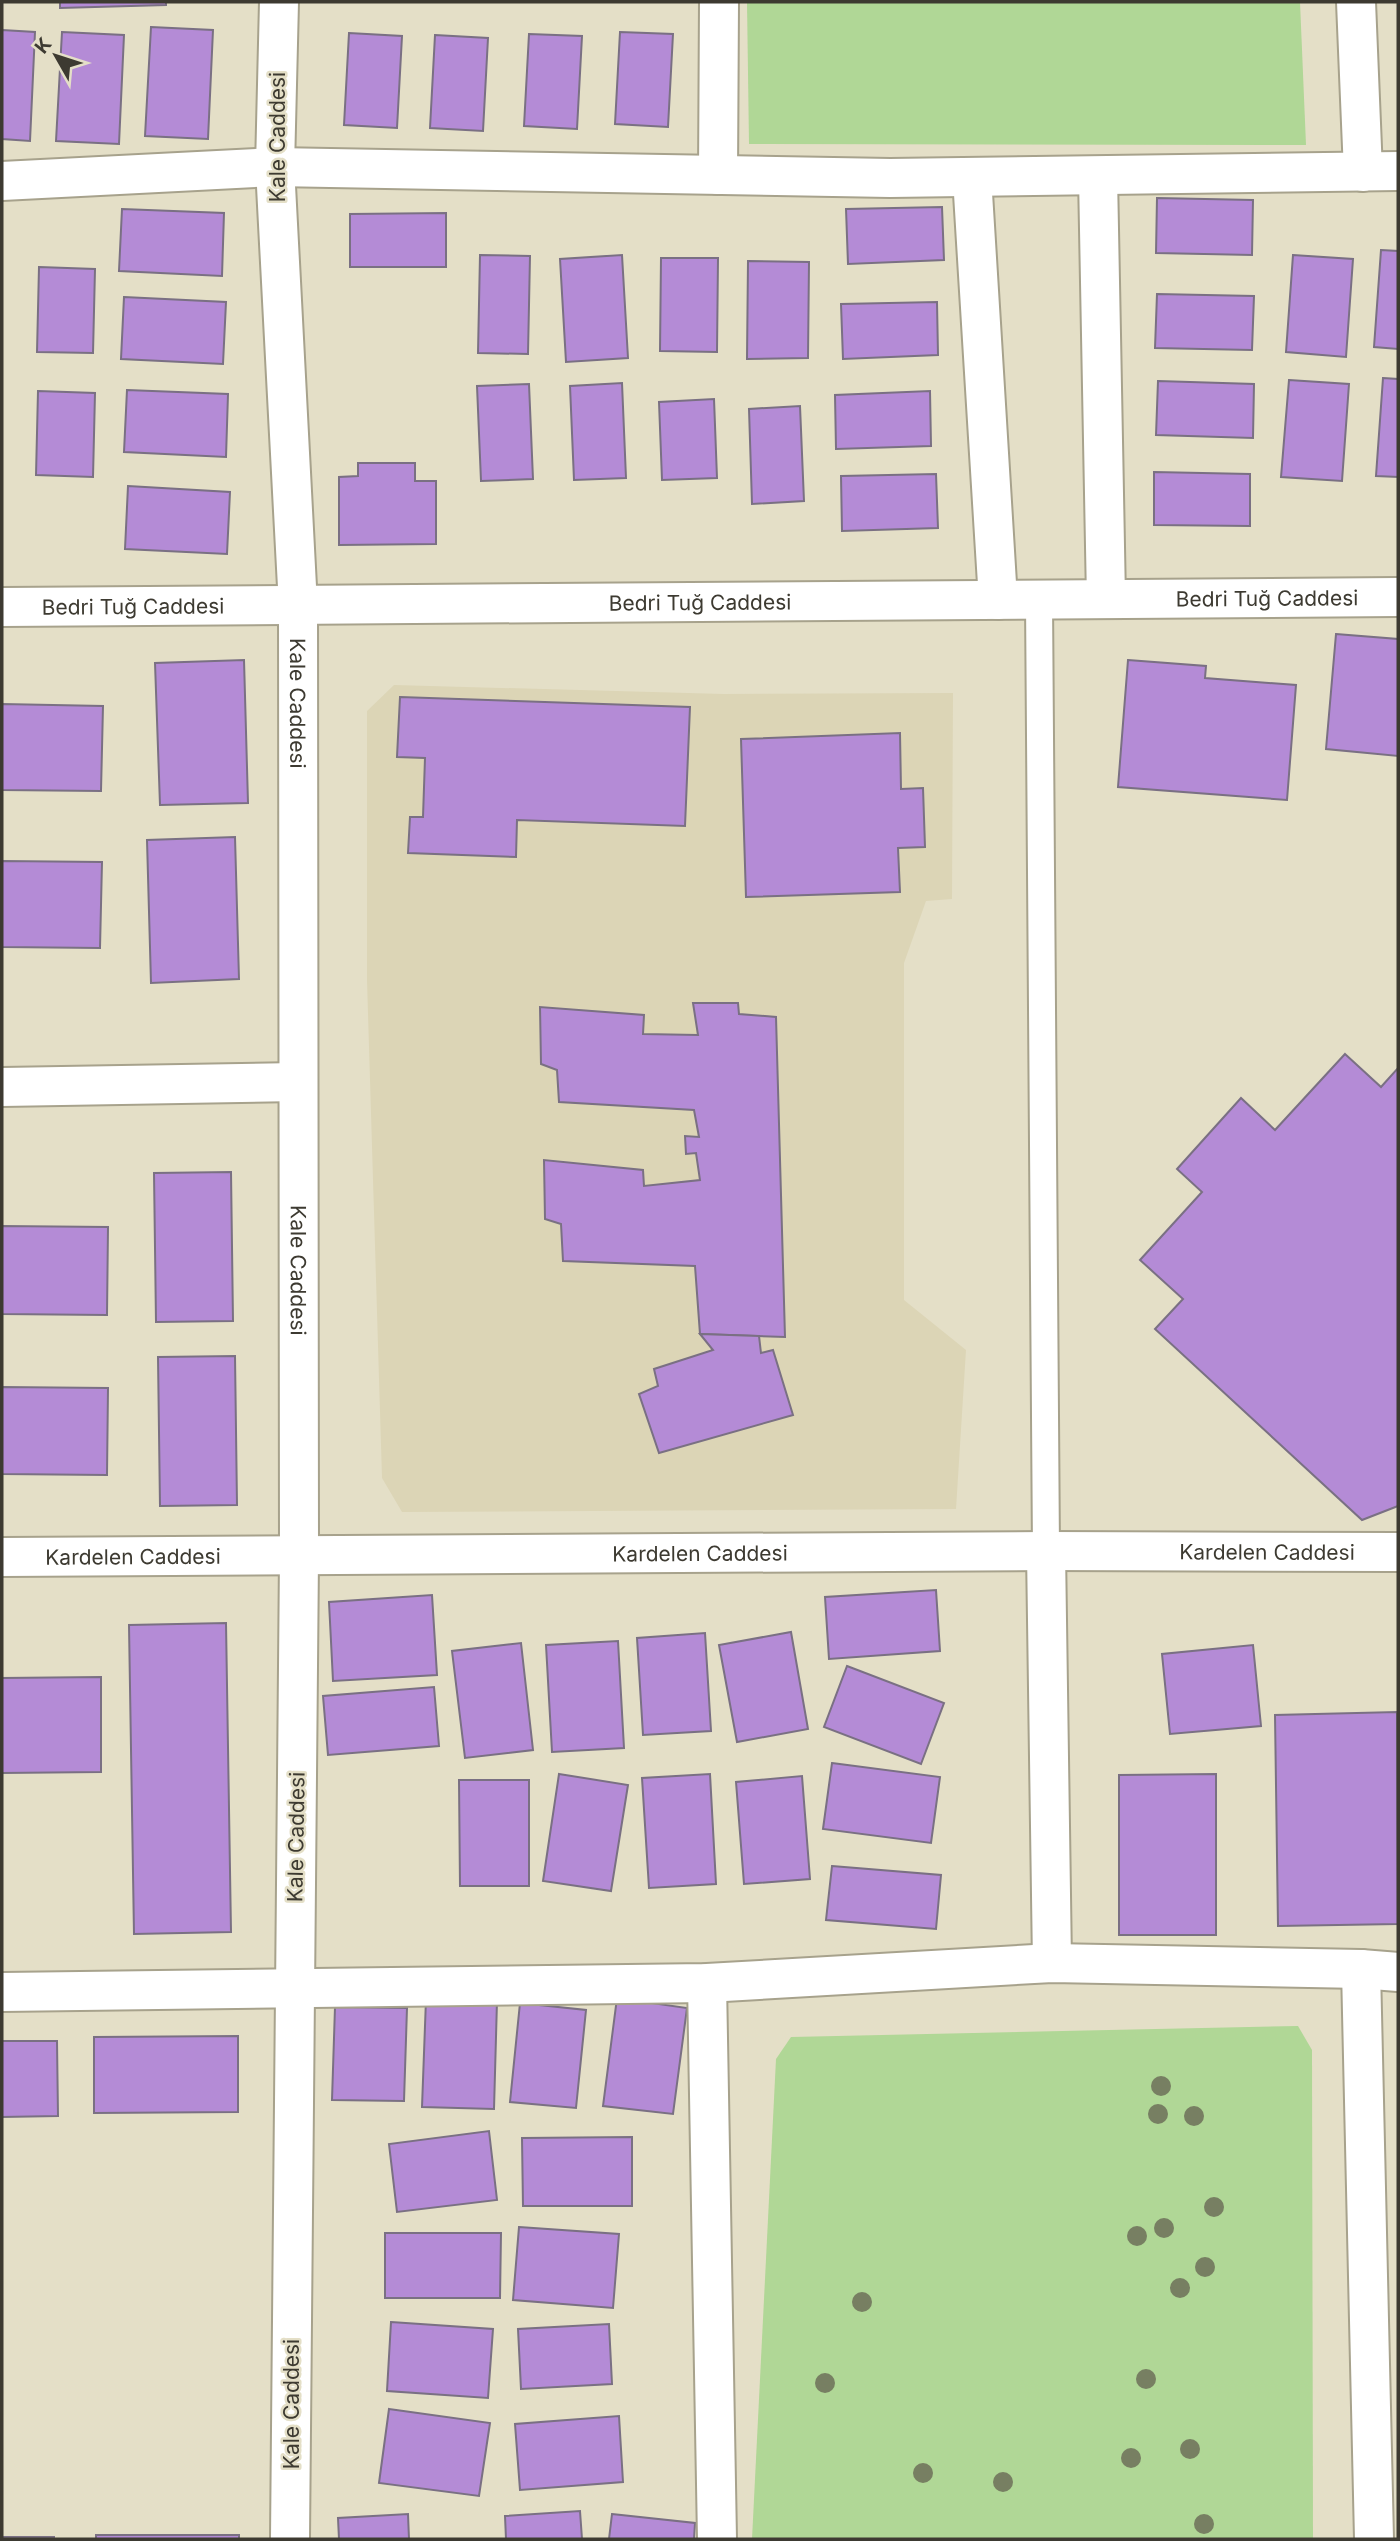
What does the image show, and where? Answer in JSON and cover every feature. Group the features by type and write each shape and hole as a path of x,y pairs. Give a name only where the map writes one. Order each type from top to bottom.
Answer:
{"street":[{"name":"Kale Caddesi","path":"279,2 275,167 298,606 299,1556 290,2539"},
{"path":"718,175 719,2"},
{"path":"2,181 275,167 890,178 1380,172 1356,2"},
{"path":"1098,176 1105,599"},
{"path":"972,177 998,600"},
{"name":"Bedri Tuğ Caddesi","path":"2,607 1398,597"},
{"path":"2,1087 298,1082"},
{"path":"1046,1551 1052,1964"},
{"name":"Kardelen Caddesi","path":"2,1557 1046,1551 1398,1552"},
{"path":"2,1992 707,1983 1052,1964 1380,1970 1374,2539"},
{"path":"707,1983 717,2539"}],"lane":[{"path":"1039,600 1046,1551"}],"shaded area":[{"path":"394,685 724,694 953,693 952,899 926,901 904,963 904,1300 966,1350 956,1509 402,1512 382,1478 367,980 367,711"}],"green space":[{"path":"747,2 1300,2 1306,145 749,144"},
{"path":"1298,2026 1312,2050 1313,2539 752,2539 776,2059 791,2037"}],"building":[{"path":"60,2 166,2 166,5 60,8"},
{"path":"151,27 213,30 208,139 145,136"},
{"path":"2,30 35,32 30,141 2,139"},
{"path":"62,32 124,35 119,144 56,141"},
{"path":"620,32 673,34 668,127 615,124"},
{"path":"349,33 402,36 397,128 344,125"},
{"path":"529,34 582,36 577,129 524,126"},
{"path":"435,35 488,38 483,131 430,128"},
{"path":"1157,198 1253,200 1252,255 1156,253"},
{"path":"942,207 944,260 848,264 846,209"},
{"path":"122,209 224,213 222,276 119,271"},
{"path":"446,213 446,267 350,267 350,214"},
{"path":"1381,250 1398,251 1398,349 1374,347"},
{"path":"480,255 530,256 528,354 478,353"},
{"path":"622,255 628,358 566,362 560,259"},
{"path":"1293,255 1353,259 1346,357 1286,352"},
{"path":"661,258 718,258 717,352 660,351"},
{"path":"748,261 809,262 808,358 747,359"},
{"path":"39,267 95,269 93,353 37,352"},
{"path":"1157,294 1254,296 1252,350 1155,348"},
{"path":"124,297 226,302 223,364 121,359"},
{"path":"937,302 938,355 843,359 841,304"},
{"path":"1383,378 1398,379 1398,477 1376,476"},
{"path":"1289,380 1349,384 1342,481 1281,477"},
{"path":"1158,381 1254,384 1253,438 1156,435"},
{"path":"622,383 626,478 574,480 570,386"},
{"path":"529,384 533,479 481,481 477,386"},
{"path":"127,390 228,394 226,457 124,452"},
{"path":"38,391 95,393 93,477 36,475"},
{"path":"930,391 931,446 836,449 835,395"},
{"path":"714,399 717,478 662,480 659,402"},
{"path":"800,406 804,501 752,504 749,409"},
{"path":"358,463 415,463 415,481 436,481 436,544 339,545 339,477 358,476"},
{"path":"1154,472 1250,474 1250,526 1154,525"},
{"path":"936,474 938,528 842,531 841,476"},
{"path":"128,486 230,492 227,554 125,549"},
{"path":"1336,634 1398,639 1398,756 1326,749"},
{"path":"244,660 248,803 160,805 155,663"},
{"path":"1128,660 1206,666 1205,678 1296,685 1287,800 1118,787"},
{"path":"400,697 690,707 685,826 517,820 516,857 408,853 410,817 423,817 425,758 397,757"},
{"path":"2,704 103,706 101,791 2,790"},
{"path":"900,733 901,789 923,788 925,847 898,848 900,892 746,897 741,739"},
{"path":"235,837 239,979 151,983 147,840"},
{"path":"2,861 102,862 100,948 2,947"},
{"path":"693,1003 738,1003 739,1014 776,1017 785,1337 700,1334 695,1266 563,1261 561,1224 545,1219 544,1160 643,1170 644,1186 700,1180 696,1153 686,1154 685,1136 699,1137 694,1110 559,1102 557,1070 541,1064 540,1007 644,1015 643,1034 698,1035"},
{"path":"1345,1054 1381,1087 1398,1068 1398,1506 1362,1520 1155,1329 1183,1299 1140,1260 1202,1192 1177,1169 1241,1098 1275,1130"},
{"path":"231,1172 233,1321 156,1322 154,1173"},
{"path":"2,1226 108,1227 107,1315 2,1314"},
{"path":"700,1334 759,1336 761,1353 773,1350 793,1415 659,1453 639,1394 658,1386 654,1369 713,1350"},
{"path":"235,1356 237,1505 160,1506 158,1357"},
{"path":"2,1387 108,1388 107,1475 2,1474"},
{"path":"936,1590 940,1651 829,1659 825,1597"},
{"path":"432,1595 437,1675 333,1681 329,1602"},
{"path":"226,1623 231,1932 134,1934 129,1625"},
{"path":"791,1632 808,1729 737,1742 719,1645"},
{"path":"705,1633 711,1731 643,1735 637,1638"},
{"path":"618,1641 624,1748 552,1752 546,1645"},
{"path":"521,1643 533,1750 465,1758 452,1651"},
{"path":"1253,1645 1261,1726 1170,1734 1162,1654"},
{"path":"847,1666 944,1703 921,1764 824,1727"},
{"path":"101,1677 101,1772 2,1773 2,1678"},
{"path":"434,1687 439,1746 328,1755 323,1696"},
{"path":"1397,1712 1398,1924 1278,1926 1275,1715"},
{"path":"832,1763 940,1777 931,1843 823,1829"},
{"path":"559,1774 628,1785 611,1891 543,1881"},
{"path":"710,1774 716,1884 649,1888 642,1778"},
{"path":"1216,1774 1216,1935 1119,1935 1119,1775"},
{"path":"802,1776 810,1879 744,1884 736,1782"},
{"path":"459,1780 529,1780 529,1886 460,1886"},
{"path":"832,1866 941,1875 936,1929 826,1920"},
{"path":"617,1998 687,2008 673,2114 603,2106"},
{"path":"426,1999 497,2001 494,2109 422,2107"},
{"path":"520,2003 586,2010 576,2108 510,2102"},
{"path":"335,2007 407,2008 404,2101 332,2100"},
{"path":"238,2036 238,2112 94,2113 94,2037"},
{"path":"2,2041 57,2041 58,2116 2,2117"},
{"path":"489,2131 497,2200 397,2212 389,2144"},
{"path":"632,2137 632,2206 523,2206 522,2138"},
{"path":"519,2227 619,2234 613,2308 513,2300"},
{"path":"385,2233 501,2233 500,2298 385,2298"},
{"path":"391,2322 493,2329 488,2398 387,2391"},
{"path":"609,2324 612,2384 521,2389 518,2329"},
{"path":"389,2409 490,2423 479,2496 379,2483"},
{"path":"619,2416 623,2482 520,2490 515,2424"},
{"path":"580,2511 582,2539 506,2539 505,2516"},
{"path":"408,2514 409,2539 339,2539 338,2518"},
{"path":"612,2514 695,2523 694,2539 609,2539"},
{"path":"96,2535 239,2535 239,2539 96,2539"},
{"path":"54,2537 54,2539 2,2539"}]}
